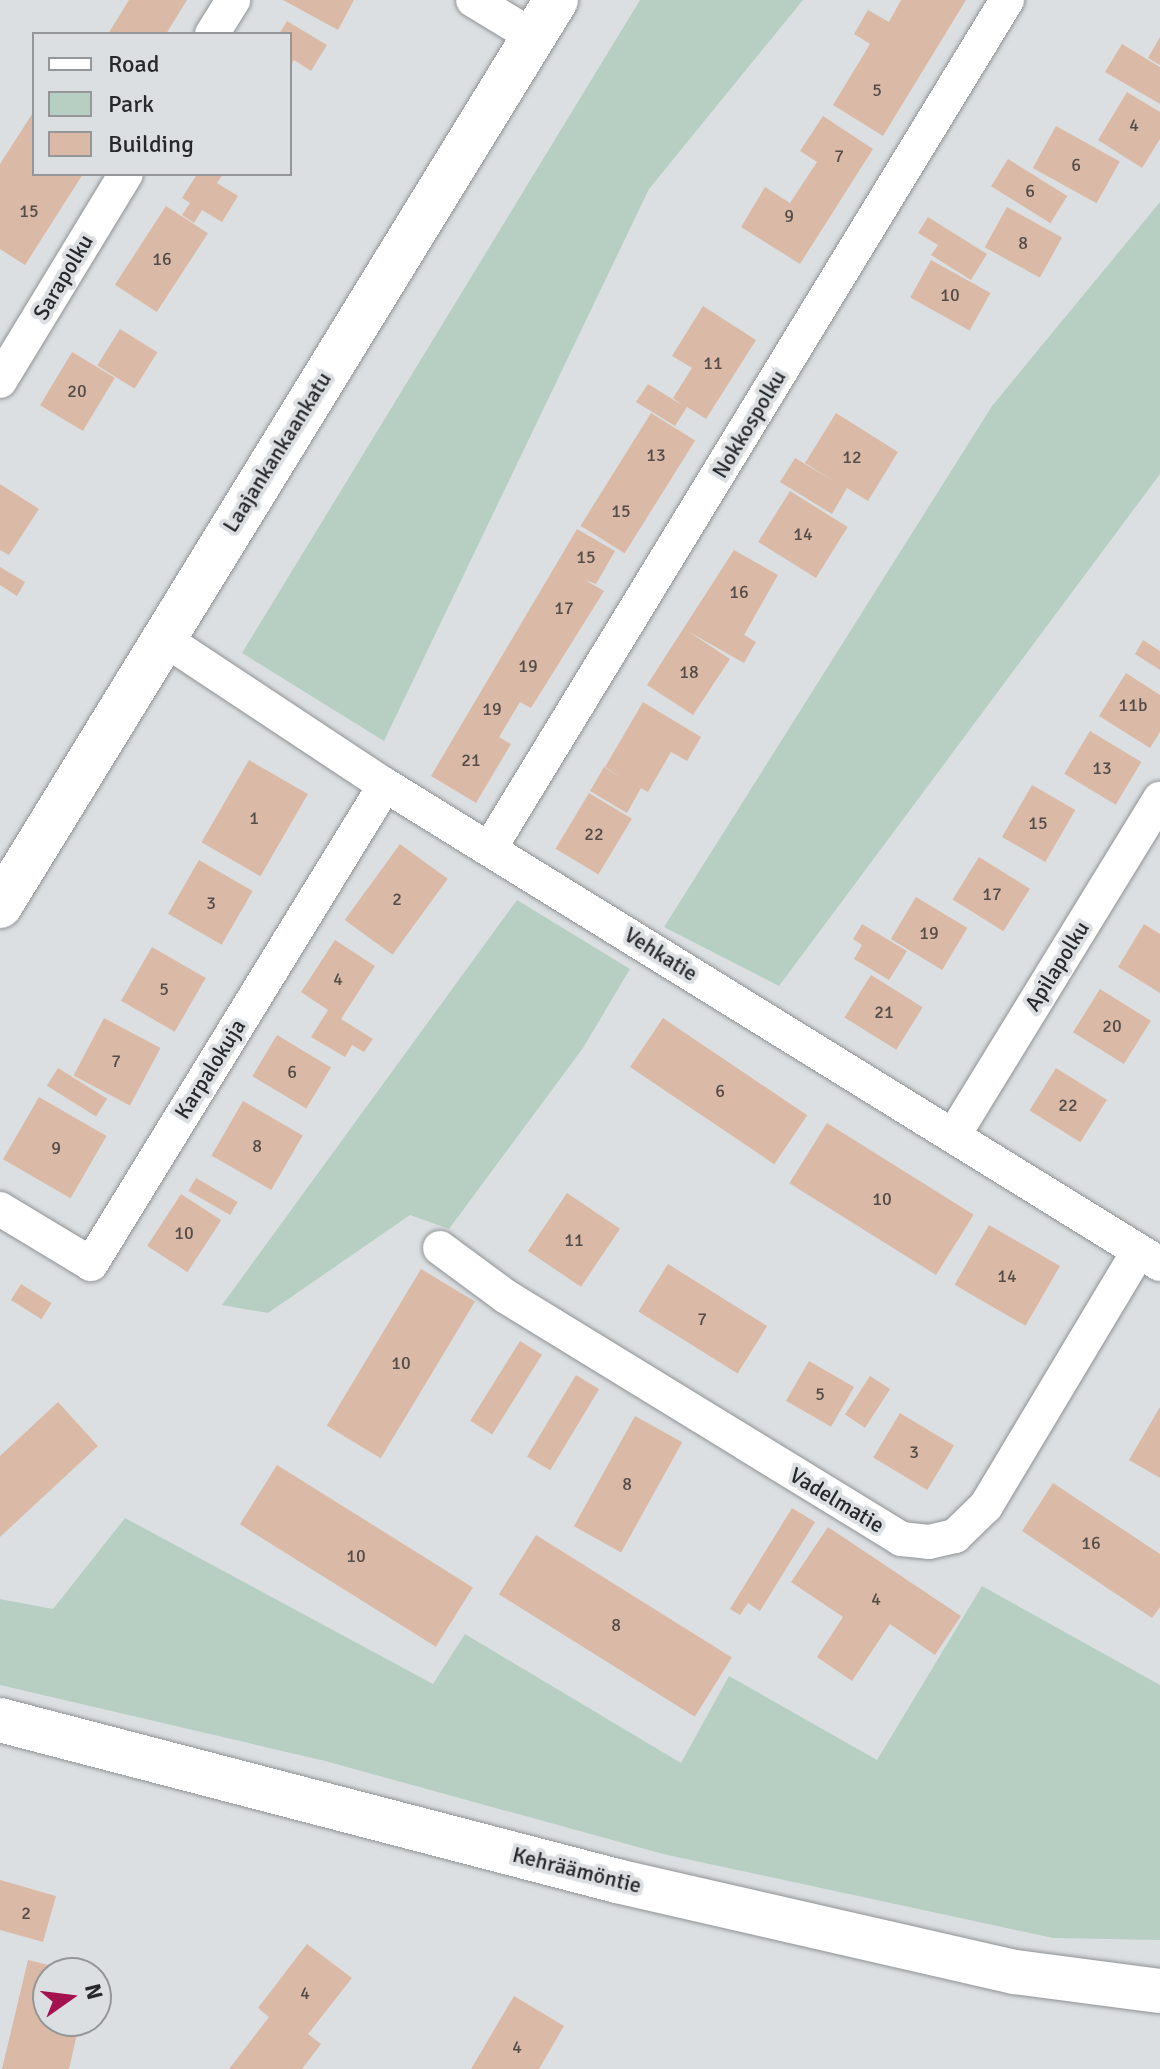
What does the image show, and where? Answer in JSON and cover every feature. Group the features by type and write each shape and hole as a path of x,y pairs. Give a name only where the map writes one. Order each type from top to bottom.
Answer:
{"street":[{"path":"213,32 233,0"},
{"path":"473,0 534,37"},
{"name":"Laajankankaankatu","path":"2,898 556,0"},
{"name":"Nokkospolku","path":"490,848 1007,0"},
{"name":"Sarapolku","path":"0,381 125,176"},
{"name":"Vehkatie","path":"164,639 385,785 955,1133 1149,1258"},
{"name":"Karpalokuja","path":"0,1209 91,1264 385,785"},
{"name":"Apilapolku","path":"955,1133 1160,799"},
{"name":"Vadelmatie","path":"440,1248 505,1296 901,1539 929,1542 955,1536 986,1506 1149,1258"},
{"name":"Kehräämöntie","path":"0,1720 617,1881 1015,1972 1160,1991"}],"green space":[{"path":"640,0 803,0 649,189 384,741 242,653"},
{"path":"1160,202 1160,474 779,986 664,927 992,406"},
{"path":"517,900 630,969 583,1048 449,1229 410,1215 268,1313 222,1305"},
{"path":"125,1518 433,1684 465,1634 681,1763 729,1676 877,1760 982,1586 1160,1685 1160,1940 1053,1938 663,1854 325,1761 0,1685 0,1599 53,1609"}],"building":[{"path":"129,0 187,0 167,32 109,32"},
{"path":"283,0 354,0 338,30"},
{"path":"901,0 966,0 883,136 833,105 870,44 854,34 868,10 889,22"},
{"path":"287,21 327,45 311,71 294,60 292,63 292,32 280,32"},
{"path":"1160,37 1160,65 1148,58"},
{"path":"1122,44 1160,67 1160,104 1105,72"},
{"path":"1127,92 1160,112 1160,139 1142,168 1098,140"},
{"path":"32,114 32,176 82,176 25,265 0,249 0,164"},
{"path":"823,116 873,149 800,264 741,227 765,187 790,203 817,162 800,151"},
{"path":"1056,126 1120,161 1097,203 1033,168"},
{"path":"1008,159 1067,196 1050,223 991,186"},
{"path":"196,176 222,176 217,183 238,196 222,222 202,210 194,223 182,215 190,203 182,198"},
{"path":"166,206 208,233 157,312 115,285"},
{"path":"1007,207 1062,238 1040,278 985,247"},
{"path":"928,217 987,254 971,280 931,255 938,245 918,233"},
{"path":"931,260 990,293 970,331 910,298"},
{"path":"703,306 756,340 706,419 687,407 675,426 636,402 648,384 682,405 673,398 692,368 672,356"},
{"path":"120,329 157,352 135,389 97,365"},
{"path":"72,352 115,378 83,431 40,405"},
{"path":"651,413 695,441 625,553 581,526"},
{"path":"836,413 898,452 868,501 847,488 832,514 780,482 795,458 835,482 805,463"},
{"path":"0,484 39,509 9,555 0,550"},
{"path":"790,491 848,527 816,578 758,542"},
{"path":"577,529 615,551 596,584 585,580 604,591 531,708 520,702 499,737 511,744 476,803 431,776"},
{"path":"734,550 778,575 744,635 756,642 744,663 689,632 730,659 693,715 647,685"},
{"path":"0,567 25,582 17,596 0,585"},
{"path":"1143,640 1160,651 1160,670 1135,654"},
{"path":"1126,673 1160,695 1160,732 1150,748 1099,716"},
{"path":"643,702 701,737 687,761 671,752 648,792 641,788 627,813 590,791 604,767 623,779 605,767"},
{"path":"1090,731 1141,762 1116,805 1064,774"},
{"path":"249,760 308,794 260,876 202,842"},
{"path":"1032,785 1075,810 1045,862 1002,837"},
{"path":"589,793 632,819 598,874 556,849"},
{"path":"400,844 448,879 392,955 345,920"},
{"path":"979,857 1030,889 1003,931 953,899"},
{"path":"199,860 253,891 222,945 168,914"},
{"path":"916,897 967,928 942,970 891,939"},
{"path":"862,924 907,951 889,980 854,959 862,945 853,939"},
{"path":"1144,924 1160,934 1160,993 1118,967"},
{"path":"335,940 375,966 341,1019 373,1039 364,1052 352,1045 345,1057 311,1037 328,1010 301,992"},
{"path":"152,947 206,978 175,1032 121,1001"},
{"path":"871,975 923,1007 896,1050 845,1017"},
{"path":"1100,989 1151,1021 1124,1064 1073,1032"},
{"path":"104,1018 161,1048 130,1105 73,1075"},
{"path":"663,1018 807,1115 774,1164 630,1067"},
{"path":"277,1035 331,1067 306,1109 252,1076"},
{"path":"58,1068 107,1099 96,1117 47,1086"},
{"path":"1056,1068 1107,1100 1080,1142 1030,1110"},
{"path":"39,1097 107,1136 71,1198 3,1159"},
{"path":"243,1101 303,1136 271,1190 212,1156"},
{"path":"827,1123 974,1215 936,1275 789,1183"},
{"path":"196,1178 238,1202 230,1215 188,1191"},
{"path":"567,1193 620,1229 581,1287 528,1251"},
{"path":"181,1194 221,1220 187,1272 147,1246"},
{"path":"989,1225 1060,1266 1026,1326 954,1285"},
{"path":"668,1264 767,1326 738,1373 638,1311"},
{"path":"421,1269 475,1301 381,1458 327,1426"},
{"path":"21,1284 52,1303 41,1319 11,1300"},
{"path":"520,1341 542,1355 492,1434 470,1421"},
{"path":"809,1361 854,1387 831,1427 786,1401"},
{"path":"576,1375 599,1389 550,1470 527,1456"},
{"path":"870,1376 890,1389 865,1428 845,1415"},
{"path":"58,1402 98,1446 0,1537 0,1456"},
{"path":"1160,1407 1160,1478 1129,1460"},
{"path":"900,1413 954,1445 927,1490 873,1458"},
{"path":"635,1416 682,1442 621,1552 574,1526"},
{"path":"277,1465 473,1587 436,1647 240,1524"},
{"path":"1053,1483 1160,1554 1160,1607 1152,1618 1022,1531"},
{"path":"792,1508 815,1522 760,1611 748,1603 740,1615 730,1609"},
{"path":"828,1527 961,1616 935,1655 890,1624 852,1681 817,1657 843,1617 791,1582"},
{"path":"536,1535 732,1657 695,1717 499,1594"},
{"path":"0,1880 56,1896 43,1942 0,1930"},
{"path":"307,1944 352,1978 308,2034 321,2044 302,2069 229,2069 269,2017 258,2008"},
{"path":"28,1960 32,1961 32,2037 76,2037 69,2069 2,2069"},
{"path":"514,1996 564,2026 539,2069 471,2069"}]}
